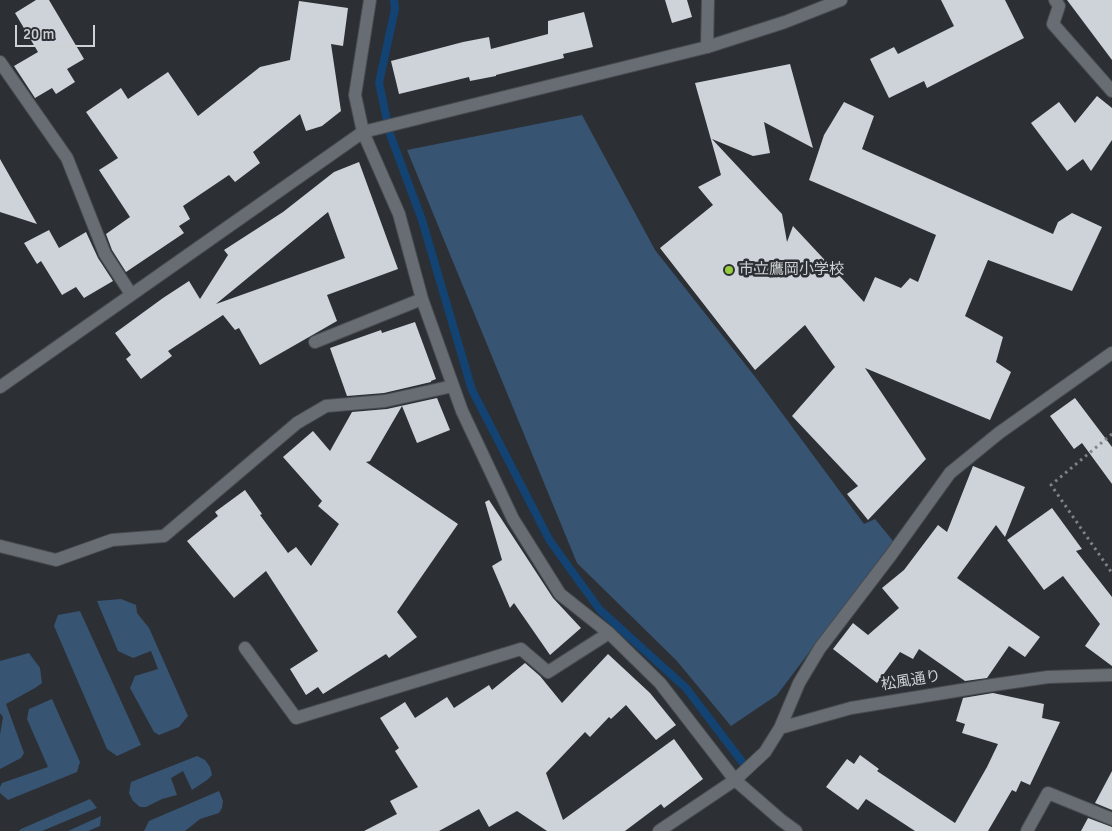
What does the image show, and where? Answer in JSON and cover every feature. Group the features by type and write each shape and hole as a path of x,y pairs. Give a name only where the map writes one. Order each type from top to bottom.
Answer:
{"street":[{"path":"370,0 355,95 399,214 422,299 462,411 513,519 560,594 609,633 660,683 737,777 781,820 796,831"},
{"path":"707,47 708,0"},
{"path":"0,387 367,131 707,47 784,22 841,0"},
{"path":"1056,0 1059,6 1053,24 1112,91"},
{"path":"0,62 67,158 105,254 132,294"},
{"path":"314,342 422,299"},
{"path":"659,831 737,777 765,752 780,728 800,683 820,648 892,555 950,473 999,433 1112,353"},
{"path":"0,546 56,560 112,540 164,536 297,423 326,406 385,401 453,386"},
{"path":"245,648 296,718 521,649 548,672 609,633"},
{"name":"松風通り","path":"780,728 851,708 986,686 1048,677 1112,675"},
{"path":"1027,831 1048,793 1112,819"}],"path":[{"path":"1112,434 1051,485 1112,573"}],"shaded area":[{"path":"582,115 655,250 756,378 864,524 875,519 893,541 777,695 731,726 676,660 577,563 407,150"},
{"path":"121,599 136,605 137,613 149,628 188,716 179,727 159,735 154,732 130,688 135,676 158,669 151,651 133,658 118,651 97,601"},
{"path":"80,611 141,745 117,756 107,749 54,626 58,615"},
{"path":"29,653 40,668 42,683 6,704 24,753 21,758 0,769 0,735 3,717 0,713 0,661"},
{"path":"52,699 80,762 77,772 8,800 0,793 2,783 48,767 27,719 29,709"},
{"path":"197,756 205,760 210,767 212,775 207,780 192,790 183,771 171,778 177,795 162,799 146,807 140,807 133,801 129,793 131,782"},
{"path":"219,791 223,801 219,813 200,819 185,831 144,831 149,821"},
{"path":"90,799 97,808 42,831 19,831 21,829"},
{"path":"101,816 100,826 88,831 68,831"}],"building":[{"path":"36,0 49,0 84,59 67,69 75,82 56,94 52,88 35,98 14,66 38,52 15,13"},
{"path":"665,0 687,0 692,17 672,23"},
{"path":"941,0 1005,0 1024,38 927,88 924,81 889,98 870,59 894,47 898,54 954,26"},
{"path":"1067,0 1112,0 1112,60"},
{"path":"299,1 348,8 343,46 331,44 341,111 322,126 306,131 300,114 253,152 260,163 235,182 229,175 183,206 190,219 179,226 184,233 126,272 112,250 106,234 130,217 99,170 118,158 86,112 121,88 128,99 168,72 198,116 260,67 290,60"},
{"path":"584,12 593,47 563,54 564,58 496,76 470,81 469,77 399,94 391,61 489,37 491,49 548,34 548,21"},
{"path":"790,64 813,148 764,122 770,153 753,156 712,139 782,214 787,242 793,226 864,302 875,277 901,288 910,278 918,282 936,235 809,180 824,135 844,102 874,116 862,149 1053,234 1058,222 1072,213 1102,227 1072,291 988,260 965,316 1003,337 996,362 1011,372 990,420 865,368 926,459 868,520 847,494 858,486 792,416 835,367 805,325 755,370 660,248 713,205 698,187 721,175 695,83"},
{"path":"1097,96 1112,108 1112,140 1091,171 1083,159 1067,171 1031,123 1059,102 1075,123"},
{"path":"0,159 37,224 0,212"},
{"path":"359,162 398,269 327,295 337,321 260,365 239,328 235,330 223,315 168,351 172,356 141,379 126,359 131,355 115,333 189,281 200,299 228,255 224,250 283,212 334,172","holes":["328,212 345,258 216,304"]},
{"path":"49,230 59,248 86,232 98,258 113,281 84,298 76,287 62,295 41,261 37,264 24,243"},
{"path":"415,322 436,379 431,382 384,393 347,396 330,348 381,330 382,333"},
{"path":"437,398 450,430 417,443 402,406 370,461 366,462 458,524 397,612 417,637 389,658 386,654 323,694 318,687 306,695 290,669 318,651 266,571 234,598 187,541 218,516 215,512 245,490 262,514 260,515 288,553 296,547 311,566 339,524 318,506 322,501 283,457 313,431 330,451 352,412 387,409"},
{"path":"1075,398 1112,447 1112,484 1082,443 1074,449 1050,416"},
{"path":"973,466 1025,487 1005,537 996,525 957,578 1040,637 1025,657 1009,646 987,678 965,681 919,649 913,659 900,652 877,683 833,649 853,623 868,635 899,608 882,588 904,570 938,525 947,532"},
{"path":"489,500 553,598 581,628 550,655 514,603 510,608 492,566 502,560 485,502"},
{"path":"1052,508 1082,549 1076,551 1112,597 1112,666 1085,646 1100,624 1063,576 1044,590 1007,540"},
{"path":"608,654 650,693 676,725 656,740 626,705 611,719 609,717 590,737 585,732 546,773 563,820 674,739 703,779 664,808 661,804 625,831 547,831 517,811 489,827 479,809 439,831 364,831 397,814 390,801 418,787 395,751 399,748 380,718 405,702 415,718 447,697 454,708 489,685 492,690 525,663 540,676 562,703"},
{"path":"993,693 1044,704 1042,718 1060,722 1030,785 1021,781 1016,792 1012,790 988,831 915,831 866,799 858,810 826,787 847,759 854,764 860,755 879,769 877,771 955,823 998,744 962,733 965,724 956,721 963,698"},
{"path":"1112,771 1112,810 1095,803"},
{"path":"1088,818 1112,827 1112,831 1081,831"}],"waterway":[{"path":"394,0 395,9 379,83 390,134 422,220 472,390 550,541 600,610 686,688 743,763"}],"place":[{"name":"市立鷹岡小学校","path":"729,270"}]}
